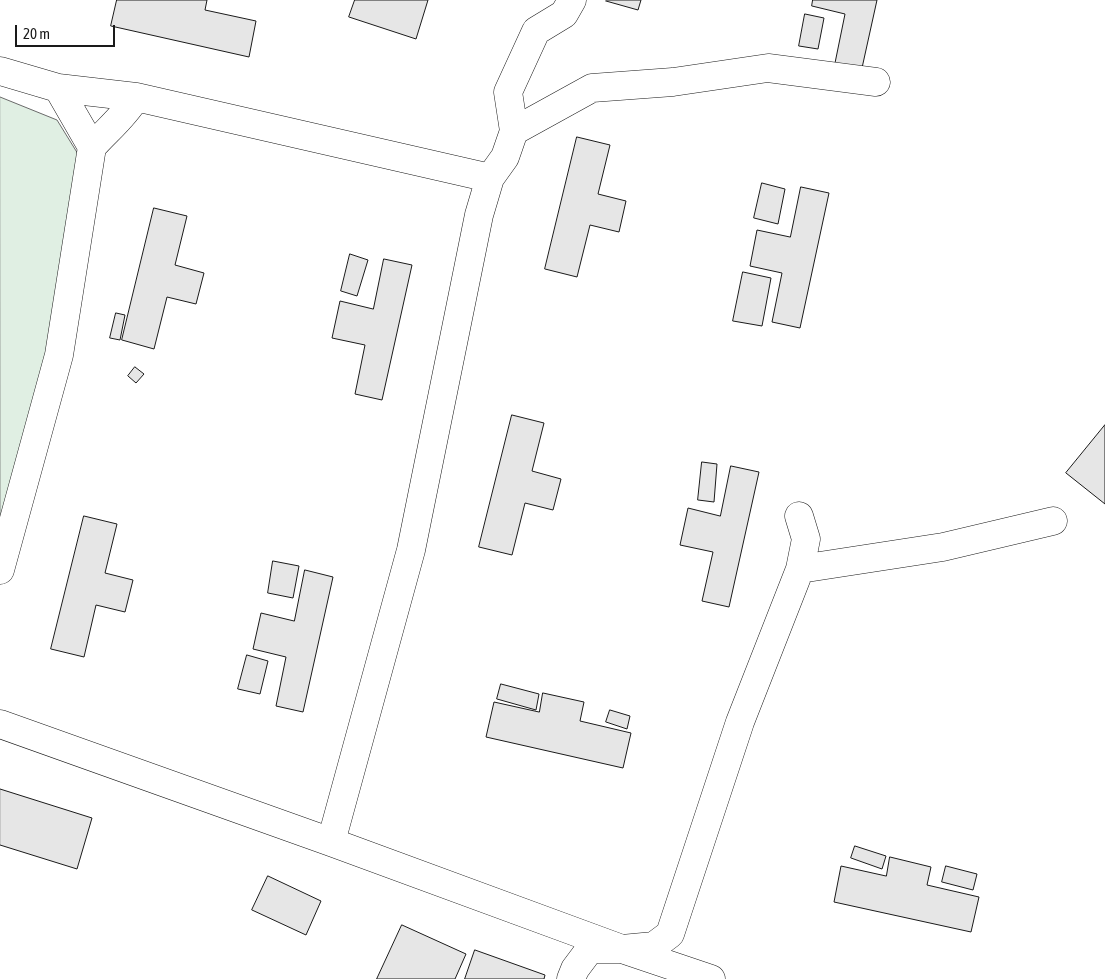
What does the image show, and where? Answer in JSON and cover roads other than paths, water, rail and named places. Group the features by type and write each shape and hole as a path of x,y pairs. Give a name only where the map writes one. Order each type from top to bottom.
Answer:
{"street":[{"path":"331,842 412,550 479,215 490,178 505,157 514,131 508,92 536,31 564,14 572,0"},
{"path":"514,131 592,88 673,82 768,68 876,82"},
{"path":"0,71 58,88 136,97 490,178"},
{"path":"58,88 92,147"},
{"path":"0,570 60,355 92,147 110,127 126,114 136,97"},
{"path":"572,979 575,969 590,949 654,946 670,934 740,722 800,569 806,539 799,516"},
{"path":"800,569 943,547 1053,521"},
{"path":"0,724 331,842 622,949 711,979"}]}
